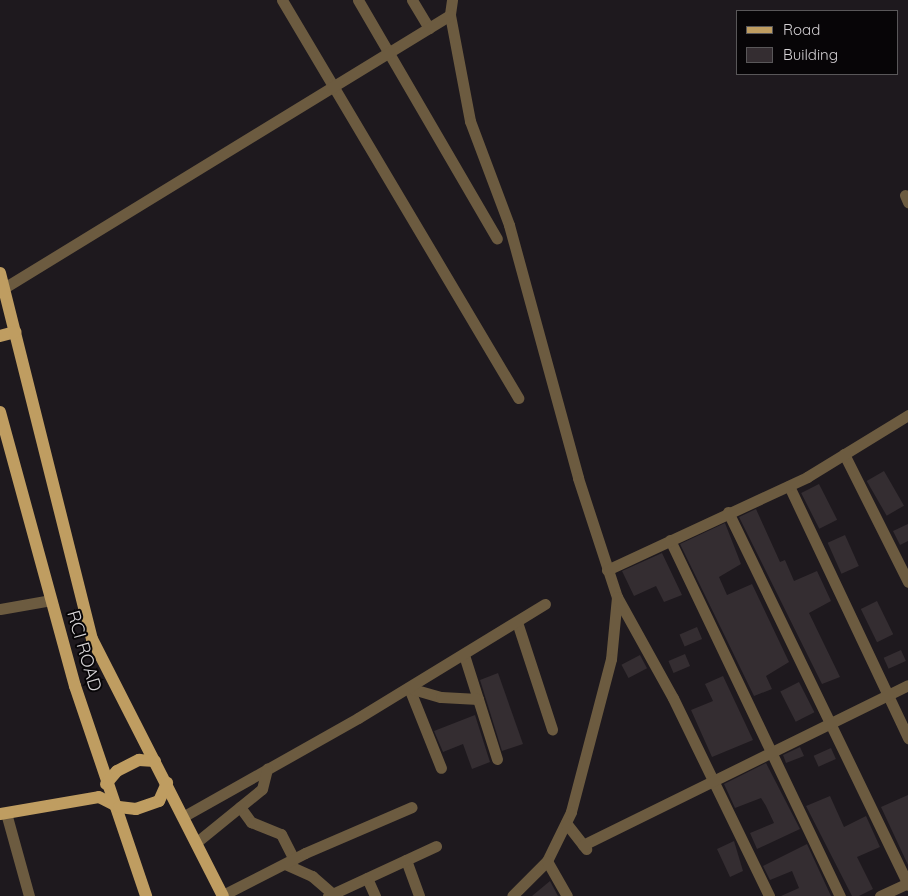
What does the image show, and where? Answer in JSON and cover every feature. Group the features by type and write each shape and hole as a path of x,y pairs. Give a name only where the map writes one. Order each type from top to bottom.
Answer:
{"main road":[{"path":"0,273 92,639 155,761 186,815 223,896"},
{"path":"0,336 15,332"},
{"name":"RCI ROAD","path":"0,412 75,686 119,807 146,896"},
{"path":"99,797 109,779 139,760 155,761"},
{"path":"3,814 99,797 119,807 149,806 159,801 167,783"}],"street":[{"path":"282,0 518,398"},
{"path":"358,0 497,239"},
{"path":"412,0 429,28"},
{"path":"452,0 450,15 470,121 509,224 607,570 617,597 713,779 769,896"},
{"path":"4,288 450,15"},
{"path":"607,570 728,512 789,486 907,418"},
{"path":"844,454 908,582"},
{"path":"789,486 908,738"},
{"path":"728,512 908,884 880,896"},
{"path":"670,540 773,750 840,896"},
{"path":"512,896 547,861 566,822 594,736 611,659 617,597"},
{"path":"0,609 51,600"},
{"path":"186,815 409,688 545,604"},
{"path":"517,622 552,729"},
{"path":"464,655 497,759"},
{"path":"566,822 585,847 713,779 908,685"},
{"path":"409,688 440,697 478,699"},
{"path":"409,688 441,768"},
{"path":"198,841 262,789 267,769"},
{"path":"240,807 251,822 281,834 290,861 312,876 330,895 436,846"},
{"path":"223,896 290,861 412,807"},
{"path":"3,814 30,896"},
{"path":"406,860 420,896"},
{"path":"547,861 566,896"},
{"path":"367,878 375,896"}],"building":[{"path":"884,471 904,506 887,516 867,481"},
{"path":"819,484 837,520 819,529 801,493"},
{"path":"756,509 780,562 785,560 794,581 817,571 831,601 809,613 840,677 822,684 739,517"},
{"path":"725,523 741,564 719,577 727,595 752,584 789,662 766,676 772,689 754,696 680,544"},
{"path":"908,524 908,541 900,545 893,531"},
{"path":"845,535 859,566 841,574 828,543"},
{"path":"662,553 682,595 664,602 656,586 634,596 622,571"},
{"path":"877,601 893,634 877,642 861,609"},
{"path":"697,627 702,639 685,646 680,634"},
{"path":"901,650 906,661 889,669 884,658"},
{"path":"685,654 690,666 674,673 668,661"},
{"path":"640,655 647,668 629,678 621,665"},
{"path":"498,673 523,744 502,751 480,680"},
{"path":"723,676 753,740 712,757 691,710 713,701 705,684"},
{"path":"799,682 814,712 796,722 780,692"},
{"path":"475,715 490,762 472,769 463,744 443,752 434,731"},
{"path":"800,747 804,756 786,763 783,755"},
{"path":"831,748 836,759 819,767 814,756"},
{"path":"766,763 800,829 757,849 750,833 774,823 766,806 761,798 735,808 724,784"},
{"path":"908,795 908,865 881,807"},
{"path":"830,796 844,827 866,816 880,847 857,857 873,889 859,896 852,896 806,806"},
{"path":"734,841 743,871 730,877 717,849"},
{"path":"807,844 831,896 781,896 799,888 792,871 770,880 763,866"},
{"path":"550,881 558,896 532,896"}]}
